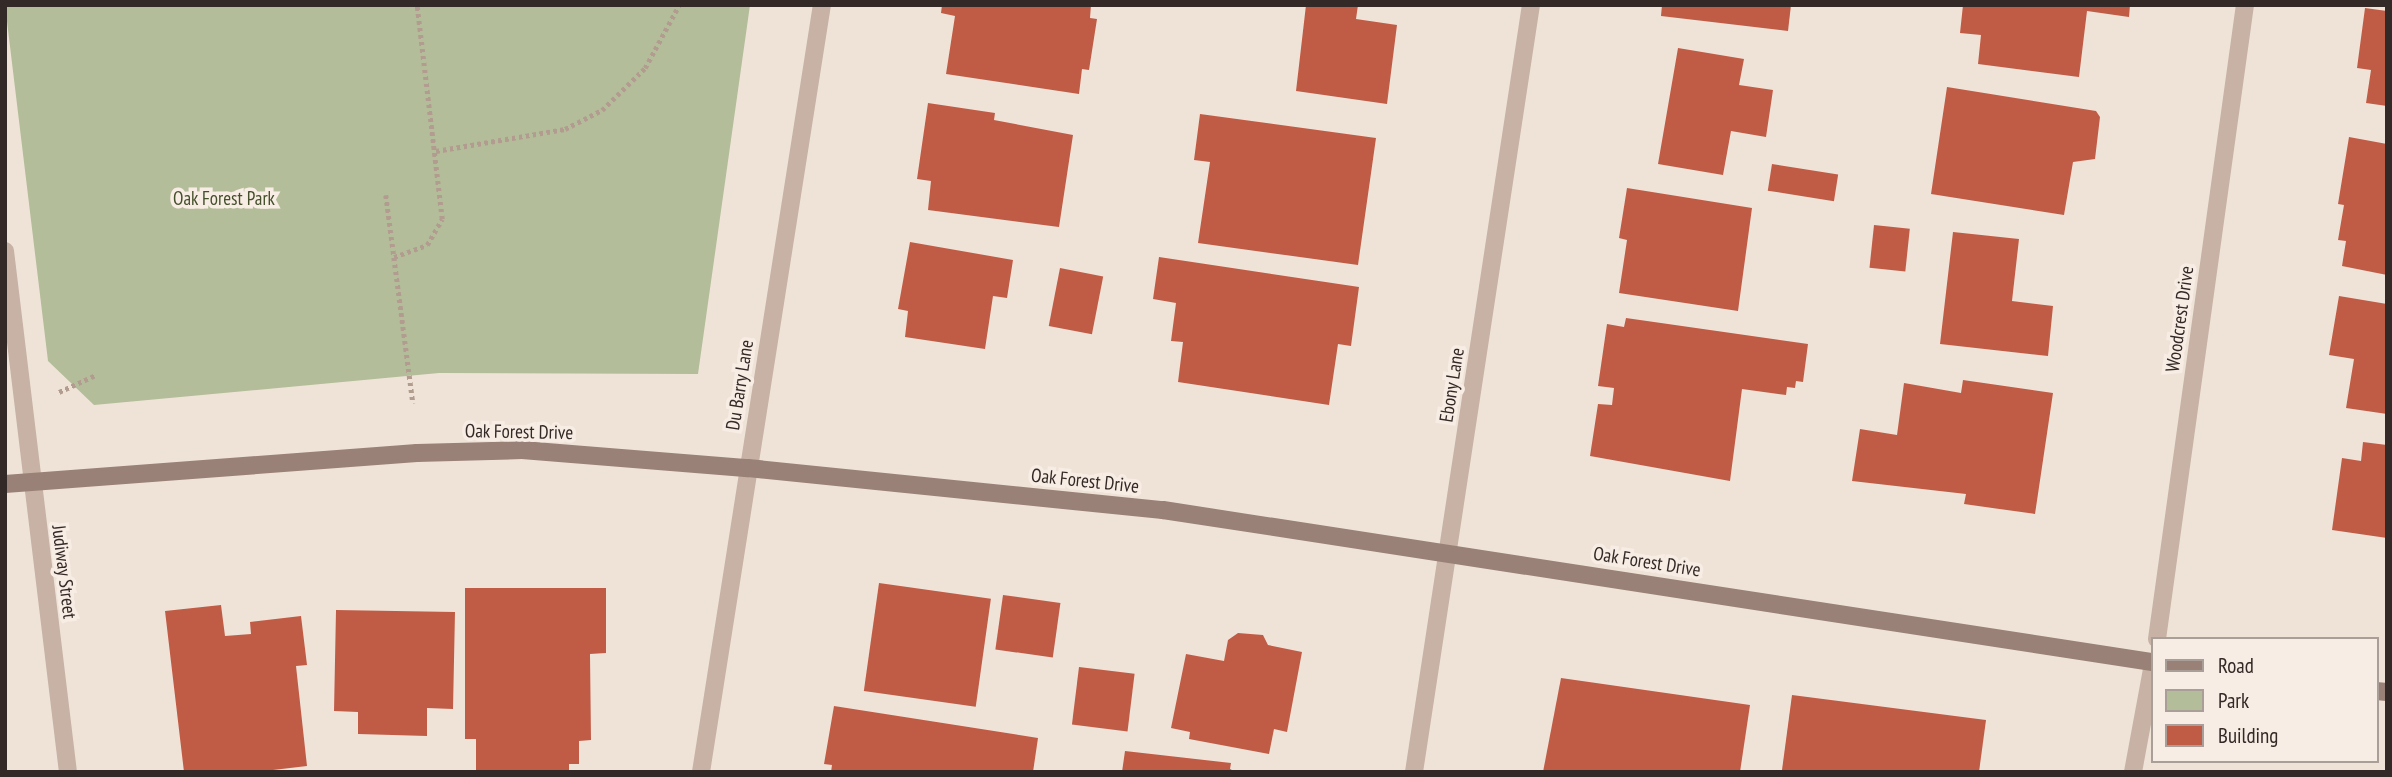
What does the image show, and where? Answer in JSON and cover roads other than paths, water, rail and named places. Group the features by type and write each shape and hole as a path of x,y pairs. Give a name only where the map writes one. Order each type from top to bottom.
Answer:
{"street":[{"name":"Du Barry Lane","path":"701,772 822,5"},
{"name":"Ebony Lane","path":"1414,772 1531,5"},
{"name":"Woodcrest Drive","path":"2157,637 2245,5"},
{"name":"Judiway Street","path":"5,251 68,772"},
{"name":"Oak Forest Drive","path":"5,484 417,453 522,450 748,468 1163,510 2150,662"},
{"path":"2133,772 2150,680"}],"park label":[{"name":"Oak Forest Park","path":"224,199"}]}
